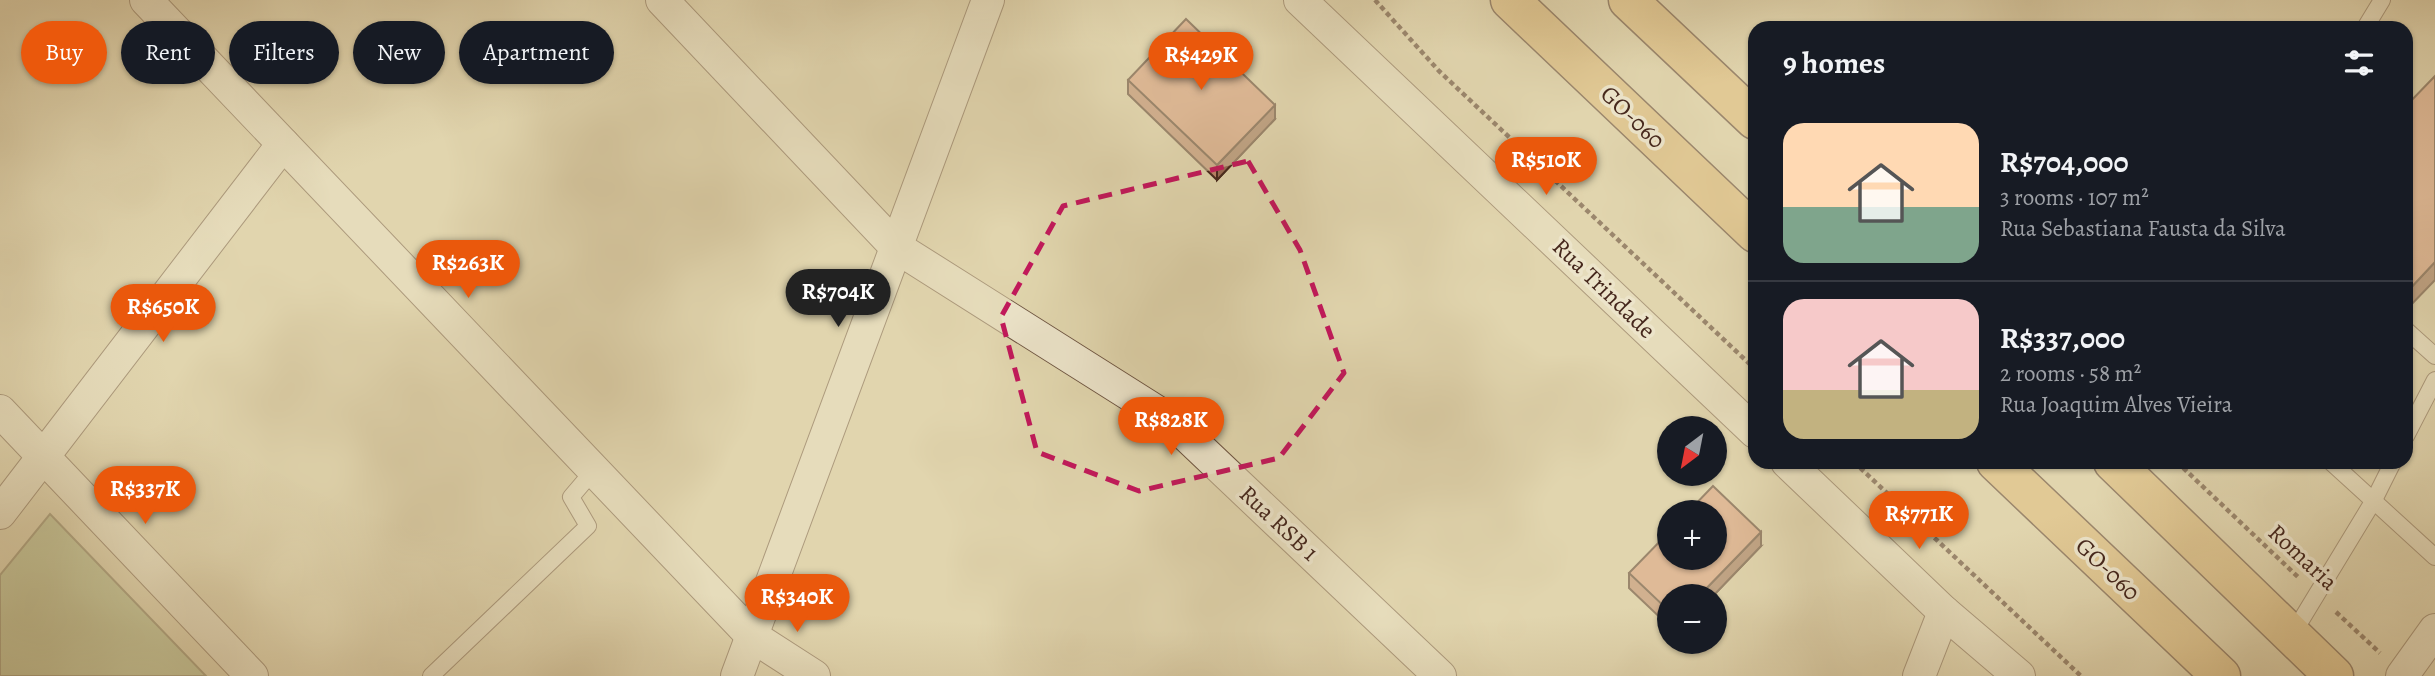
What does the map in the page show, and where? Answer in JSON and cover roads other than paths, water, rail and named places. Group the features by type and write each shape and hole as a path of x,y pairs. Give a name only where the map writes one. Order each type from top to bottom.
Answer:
{"main road":[{"name":"GO-060","path":"1510,0 1748,226"},
{"path":"1628,0 1748,113"},
{"name":"GO-060","path":"2003,469 2221,676"},
{"path":"2120,469 2334,676"}],"street":[{"path":"146,0 752,636 814,676"},
{"name":"Rua RSB 1","path":"662,0 896,247 1170,420 1440,676"},
{"path":"737,676 988,0"},
{"name":"Rua Trindade","path":"1300,0 1748,425"},
{"path":"0,513 283,144"},
{"path":"0,411 252,676"},
{"path":"1794,469 1944,612 2019,676"},
{"path":"1919,676 1944,612"},
{"path":"2403,675 2435,630"}],"lane":[{"path":"2369,21 2382,0"},
{"path":"2413,336 2435,356"},
{"path":"2413,422 2435,380"},
{"path":"2338,469 2435,557"},
{"path":"2292,635 2374,500 2390,469"},
{"path":"431,676 588,526 571,497 594,470"}]}
